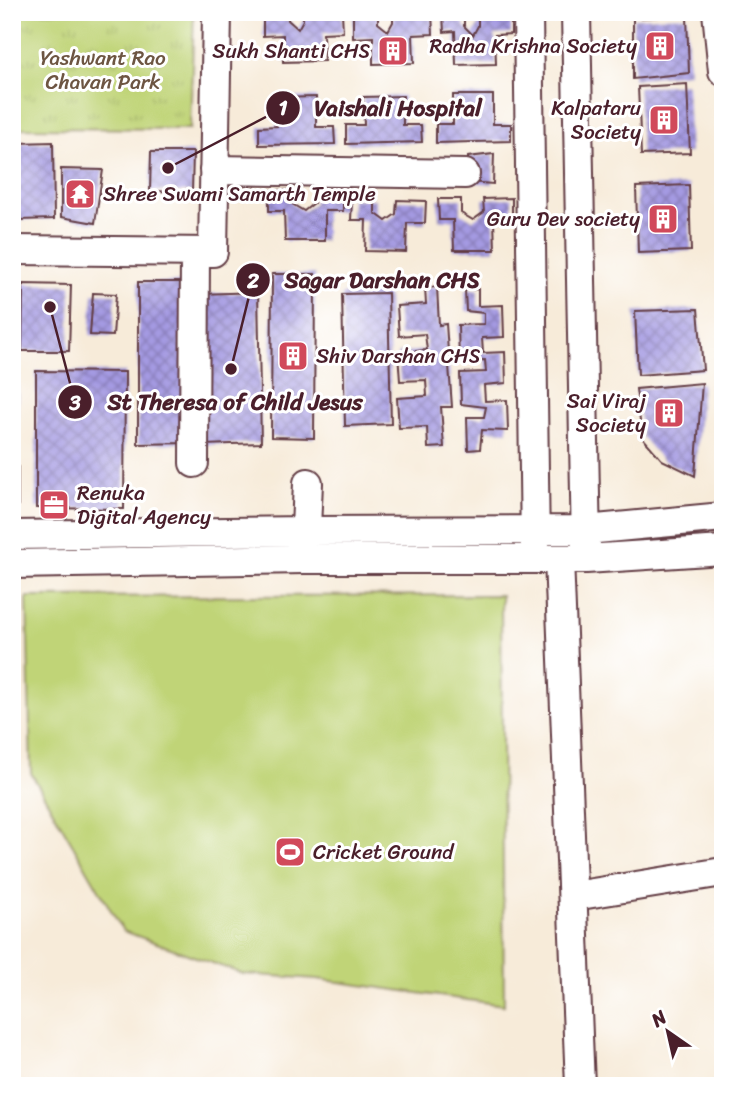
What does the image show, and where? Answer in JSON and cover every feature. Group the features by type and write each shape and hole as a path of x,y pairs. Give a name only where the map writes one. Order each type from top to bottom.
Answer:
{"street":[{"path":"12,250 213,252 218,12"},
{"path":"528,12 535,531 560,559 580,1086"},
{"path":"560,559 586,530 576,12"},
{"path":"716,12 723,71"},
{"path":"214,170 465,174"},
{"path":"194,463 195,252"},
{"path":"304,559 309,483"},
{"path":"12,535 586,530 723,517"},
{"path":"12,564 304,559 560,559 723,550"},
{"path":"574,896 721,878"}],"green space":[{"name":"Yashwant Rao Chavan Park","path":"12,12 194,12 190,129 12,128"},
{"name":"Cricket Ground","path":"501,595 504,1005 317,979 243,974 123,931 31,773 27,597"}],"building":[{"name":"Sukh Shanti CHS","path":"263,12 288,12 288,20 298,29 303,20 303,12 342,12 343,32 323,33 324,61 283,62 283,35 263,36"},
{"name":"Sukh Shanti CHS","path":"353,12 378,12 378,23 388,31 393,22 393,12 432,12 433,34 413,35 414,63 373,64 373,37 353,38"},
{"path":"511,12 511,34 495,35 496,64 456,65 455,31 444,32 443,14 464,13 464,26 473,35 478,26 478,13"},
{"name":"Radha Krishna Society","path":"687,16 689,73 633,79 633,18"},
{"name":"Kalpataru Society","path":"687,84 690,153 641,155 638,87"},
{"path":"453,95 493,95 493,124 511,124 511,141 436,143 436,124 453,124"},
{"path":"403,96 403,125 421,125 422,142 346,144 346,125 364,125 363,97"},
{"path":"316,97 316,127 334,127 335,144 259,145 259,127 277,126 276,98"},
{"path":"53,142 54,219 18,220 17,143"},
{"path":"151,152 193,152 192,192 150,191"},
{"path":"494,154 493,184 468,182 468,157"},
{"name":"Shree Swami Samarth Temple","path":"61,169 103,170 95,223 61,217"},
{"name":"Guru Dev society","path":"689,185 691,251 638,253 636,187"},
{"path":"314,189 343,189 343,211 325,211 325,241 285,241 284,211 269,211 269,190 292,190 292,204 304,211 314,203"},
{"path":"512,198 512,220 494,220 495,250 454,250 453,220 439,220 438,199 461,199 461,213 473,220 484,212 483,199"},
{"path":"352,199 375,199 375,213 386,221 396,214 397,200 426,201 425,223 407,223 406,252 365,251 366,220 351,220"},
{"name":"Shiv Darshan CHS","path":"272,274 315,274 314,438 271,437"},
{"path":"138,282 187,282 188,443 138,444"},
{"path":"23,284 71,285 69,351 22,351"},
{"path":"437,287 439,325 446,324 452,407 441,407 444,447 428,448 427,427 399,428 397,398 427,396 426,380 400,381 398,353 427,350 425,334 399,336 397,306 426,304 425,288"},
{"path":"478,289 478,306 503,305 504,337 482,338 483,353 505,352 506,383 484,385 485,401 507,400 508,431 482,430 480,449 468,450 467,417 484,417 486,407 461,404 460,373 486,372 485,360 459,361 458,325 484,324 484,313 466,311 465,290"},
{"path":"258,292 261,443 203,445 200,294"},
{"path":"93,293 116,294 113,336 90,335"},
{"name":"Shiv Darshan CHS","path":"388,293 391,424 345,426 342,294"},
{"path":"698,309 703,370 638,375 635,311"},
{"path":"12,371 18,371 18,510 12,509"},
{"path":"36,371 125,372 124,509 36,508"},
{"name":"Sai Viraj Society","path":"702,383 695,476 662,460 642,437 636,389"}],"place":[{"name":"Radha Krishna Society","path":"660,46"},
{"name":"Sukh Shanti CHS","path":"393,51"},
{"name":"Kalpataru Society","path":"664,120"},
{"name":"Vaishali Hospital","path":"168,168"},
{"name":"Shree Swami Samarth Temple","path":"80,194"},
{"name":"Guru Dev society","path":"663,219"},
{"name":"St Theresa of Child Jesus","path":"50,307"},
{"name":"Shiv Darshan CHS","path":"293,356"},
{"name":"Sagar Darshan CHS","path":"231,369"},
{"name":"Sai Viraj Society","path":"669,413"},
{"name":"Renuka Digital Agency","path":"54,505"},
{"name":"Cricket Ground","path":"290,852"}]}
